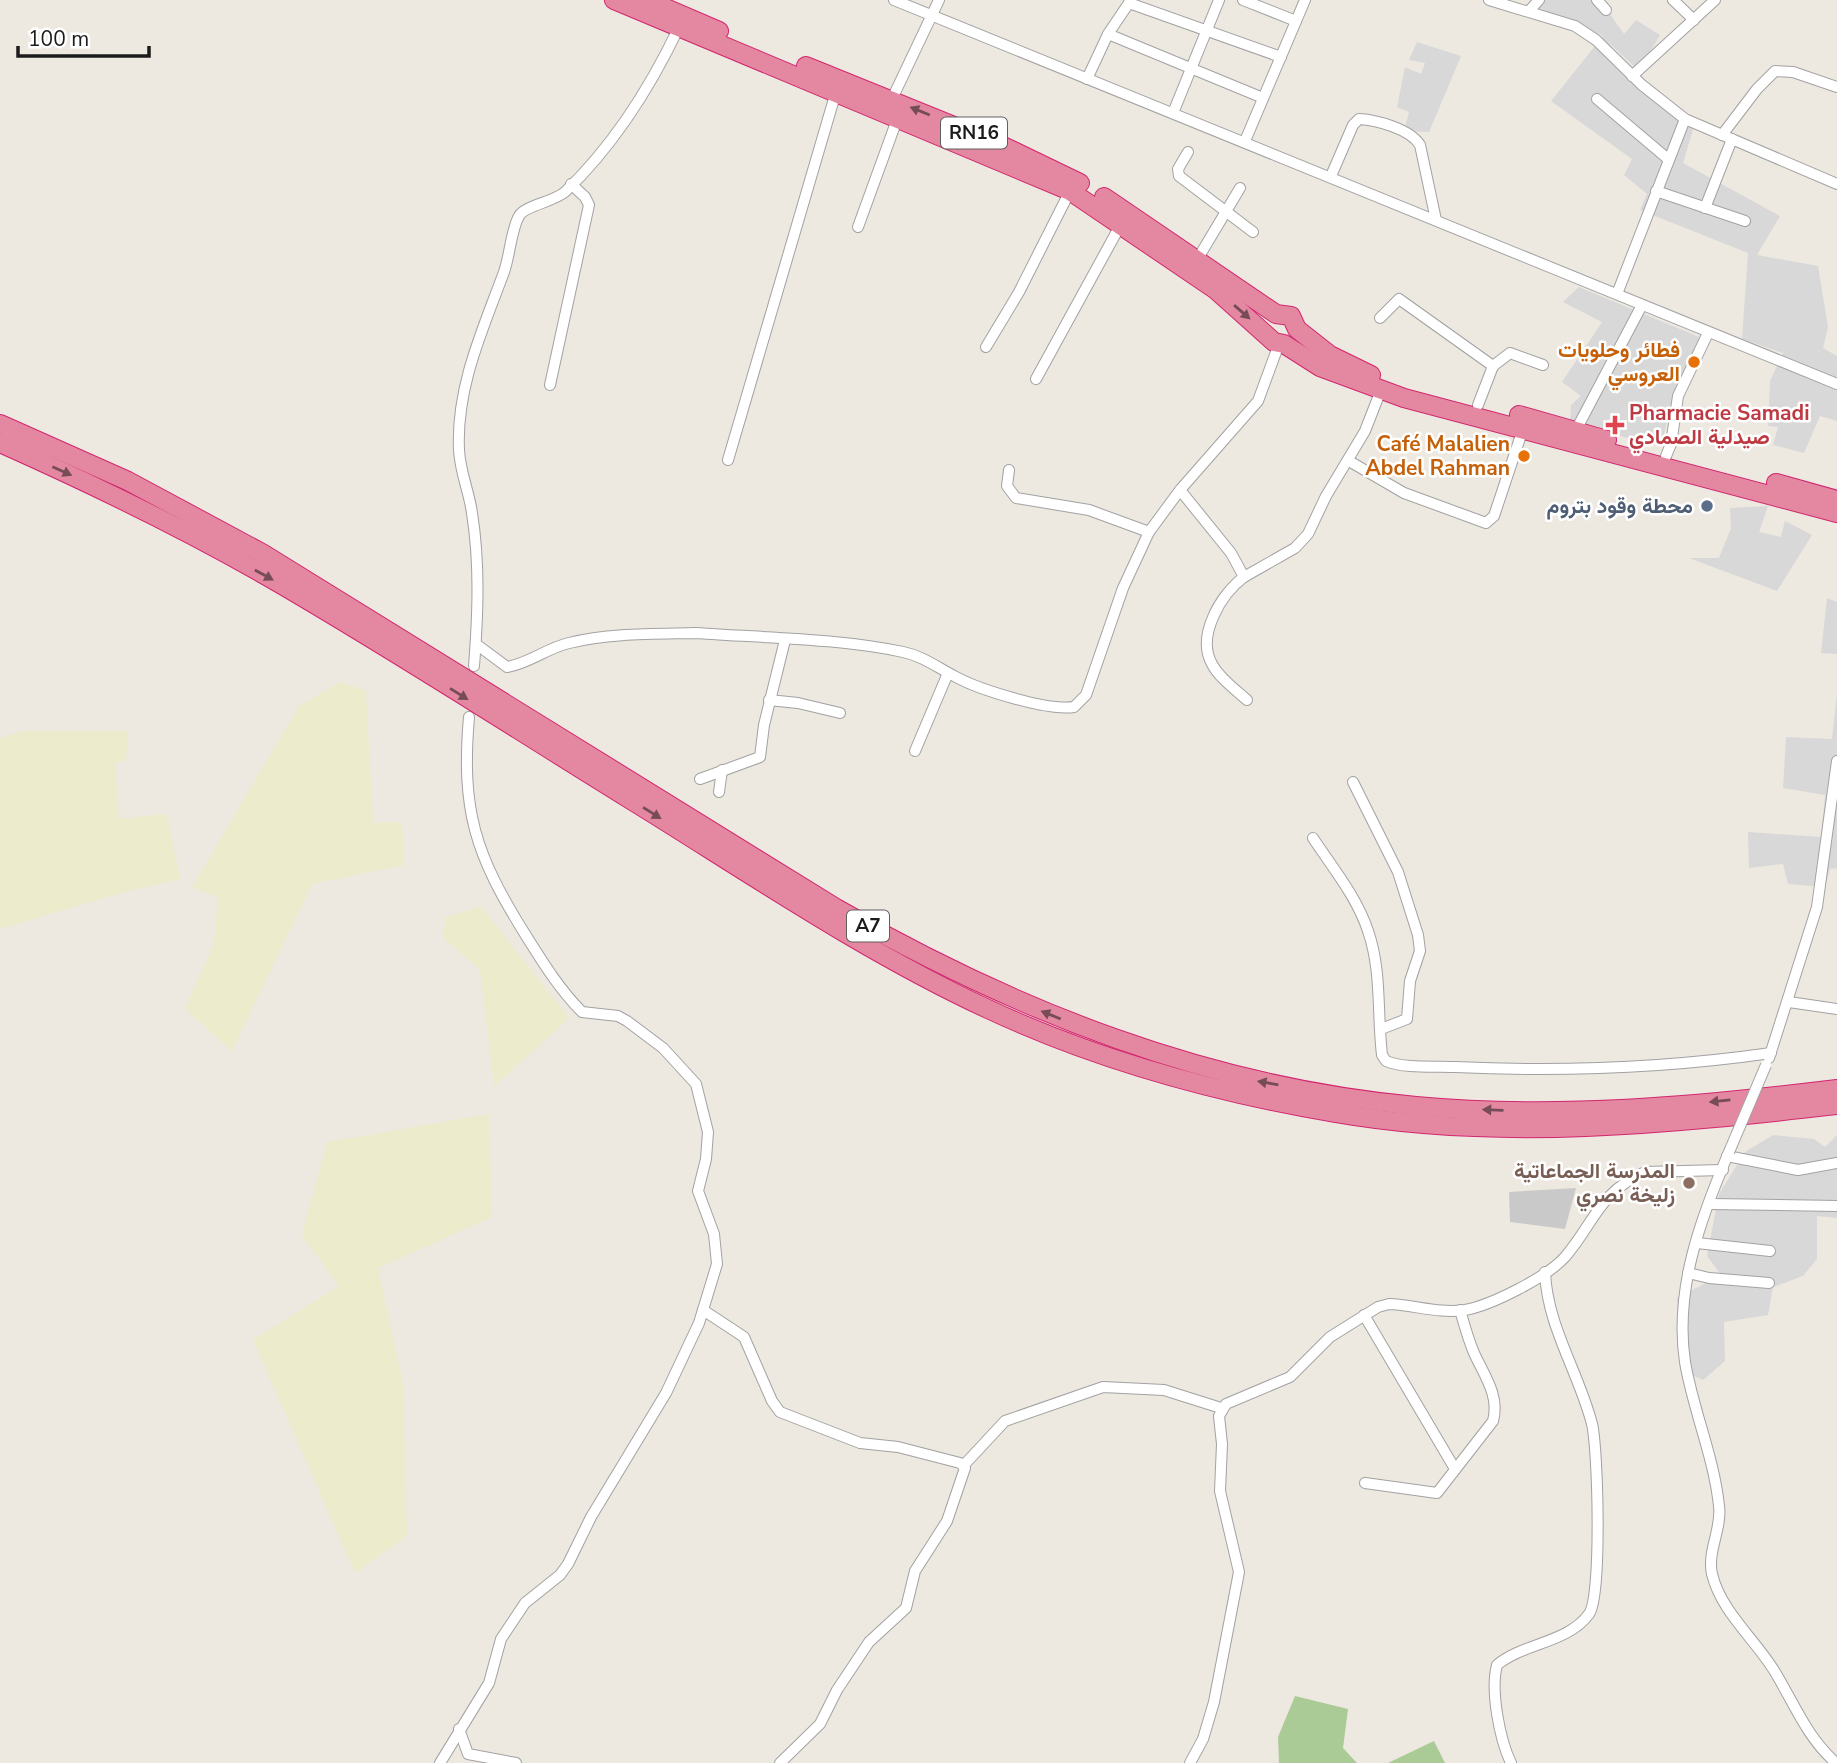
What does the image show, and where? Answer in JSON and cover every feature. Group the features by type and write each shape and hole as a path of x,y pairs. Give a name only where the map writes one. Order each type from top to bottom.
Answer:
{"highway":[{"name":"RN16","path":"614,0 837,91 1070,191 1216,290 1277,341 1320,368 1381,390 1837,513"},
{"name":"RN16","path":"647,0 674,5 1001,145 1086,186 1276,314 1290,316 1297,329 1330,355 1367,373 1666,456 1837,500"},
{"path":"1276,314 1266,325 1277,341 1293,339 1297,329"},
{"name":"A7","path":"0,424 128,481 262,553 848,915 993,992 1068,1022 1148,1050 1252,1080 1415,1106 1533,1112 1614,1111 1837,1089"},
{"name":"A7","path":"0,443 107,491 270,578 862,943 994,1012 1069,1041 1141,1065 1257,1097 1338,1114 1466,1127 1634,1126 1837,1105"}],"street":[{"path":"894,0 1837,384"},
{"path":"892,99 939,0"},
{"path":"1173,113 1219,0"},
{"path":"1243,0 1296,21"},
{"path":"1245,141 1305,0"},
{"path":"1489,0 1511,2 1582,31 1596,40 1632,76 1685,119 1837,184"},
{"path":"1529,11 1539,0"},
{"path":"1597,0 1606,10"},
{"path":"1673,0 1694,20"},
{"path":"1632,76 1715,0"},
{"path":"1087,79 1108,34 1130,2 1281,57"},
{"path":"474,666 479,594 477,559 472,511 459,450 460,421 471,360 482,325 509,259 519,216 527,209 553,201 572,184 645,91 679,27"},
{"path":"1108,34 1263,98"},
{"path":"1705,208 1727,137 1756,89 1775,71 1793,72 1837,87"},
{"path":"728,460 837,91"},
{"path":"1597,99 1668,159"},
{"path":"858,228 898,117"},
{"path":"1331,176 1353,124 1359,119 1405,133 1415,138 1420,145 1436,220"},
{"path":"1617,294 1685,119"},
{"path":"1188,152 1178,169 1179,176 1253,232"},
{"path":"550,386 589,205 572,184"},
{"path":"1197,260 1240,188"},
{"path":"986,347 1019,292 1070,191"},
{"path":"1656,191 1745,221"},
{"path":"1036,379 1121,224"},
{"path":"1380,318 1395,299 1399,299 1493,366"},
{"path":"1576,430 1642,305"},
{"path":"1666,456 1671,444 1678,396 1708,333"},
{"path":"476,644 507,667 530,661 568,643 636,635 696,633 906,653 981,688 1067,708 1081,702 1090,685 1123,589 1149,532 1180,490 1258,401 1277,341"},
{"path":"1478,405 1493,366 1510,353 1543,365"},
{"path":"1247,700 1214,669 1208,649 1216,607 1224,594 1244,577 1302,542 1326,496 1349,461 1378,403 1381,390"},
{"path":"1349,461 1404,493 1486,523 1494,516 1523,429"},
{"path":"1009,470 1007,486 1016,498 1088,510 1149,532"},
{"path":"1180,490 1231,553 1244,577"},
{"path":"700,779 760,757 769,700 785,640"},
{"path":"915,751 948,673"},
{"path":"769,700 798,703 840,713"},
{"path":"440,1763 489,1683 500,1639 525,1603 560,1575 568,1564 591,1517 666,1393 703,1310 717,1264 717,1250 698,1191 708,1146 706,1117 699,1092 677,1062 627,1021 618,1016 582,1012 541,960 500,894 478,847 468,805 465,760 469,717"},
{"path":"1836,1763 1807,1733 1774,1671 1741,1627 1713,1574 1711,1556 1719,1506 1685,1360 1682,1315 1688,1272 1697,1243 1728,1154 1771,1053 1817,906 1835,797 1837,761"},
{"path":"719,792 722,770"},
{"path":"1353,782 1398,872 1420,946 1418,962 1410,981 1407,1019 1381,1029"},
{"path":"1313,838 1355,904 1368,932 1377,976 1383,1059 1397,1064 1620,1068 1697,1063 1771,1053"},
{"path":"1789,1002 1837,1009"},
{"path":"1728,1154 1798,1170 1837,1163"},
{"path":"1189,1763 1203,1739 1214,1702 1239,1572 1220,1491 1222,1408 1290,1377 1330,1337 1364,1315 1390,1304 1460,1310 1508,1294 1564,1257 1606,1196 1645,1171 1723,1170"},
{"path":"1711,1204 1837,1206"},
{"path":"1697,1243 1770,1251"},
{"path":"1511,1763 1502,1740 1496,1690 1497,1665 1515,1653 1562,1634 1588,1616 1593,1606 1596,1580 1593,1427 1562,1345 1545,1286 1545,1272"},
{"path":"1688,1272 1709,1278 1769,1283"},
{"path":"703,1310 744,1337 772,1401 780,1412 860,1443 918,1451 964,1465"},
{"path":"1365,1483 1434,1494 1441,1489 1493,1421 1495,1408 1491,1387 1473,1352 1460,1310"},
{"path":"1364,1315 1455,1469"},
{"path":"964,1465 1005,1421 1103,1387 1164,1391 1222,1408"},
{"path":"780,1763 820,1724 837,1690 869,1642 906,1608 915,1571 947,1521 965,1472 964,1465"},
{"path":"459,1728 468,1754 516,1763"}],"shaded area":[{"path":"1541,0 1600,0 1624,34 1636,20 1660,35 1639,71 1608,42 1632,73 1695,123 1683,163 1780,216 1757,255 1818,266 1828,327 1823,348 1837,356 1837,421 1820,416 1804,453 1773,445 1778,427 1768,426 1770,381 1783,353 1742,339 1748,253 1640,210 1647,194 1624,175 1632,159 1551,101 1603,36 1537,8"},
{"path":"1417,42 1461,56 1429,132 1404,131 1409,112 1397,107 1405,67 1421,74 1425,63 1409,60"},
{"path":"1579,287 1704,339 1671,406 1661,446 1570,424 1571,405 1581,396 1562,382 1602,322 1563,302"},
{"path":"1768,506 1759,532 1781,537 1785,521 1812,535 1777,591 1689,558 1719,558 1731,528 1730,508"},
{"path":"1827,598 1837,602 1837,654 1821,653"},
{"path":"1837,694 1837,868 1830,869 1825,887 1788,884 1783,864 1749,868 1748,832 1821,837 1825,795 1783,788 1786,737 1832,739"},
{"path":"1773,1135 1814,1139 1825,1147 1837,1135 1837,1218 1817,1216 1817,1259 1803,1276 1773,1287 1768,1315 1724,1322 1725,1361 1703,1380 1683,1371 1677,1298 1721,1275 1707,1256 1719,1194 1745,1152"},
{"path":"1576,1188 1565,1229 1510,1222 1509,1192"}],"green space":[{"path":"340,682 366,691 373,823 402,822 404,865 312,884 232,1051 185,1009 214,943 218,898 192,887 299,706"},
{"path":"21,731 128,731 126,761 115,762 119,819 167,814 180,879 121,893 0,929 0,738"},
{"path":"481,906 569,1018 494,1087 480,970 443,938 446,917"},
{"path":"489,1114 492,1217 378,1268 403,1384 407,1536 355,1573 253,1340 339,1286 302,1235 327,1142"},
{"path":"1295,1696 1348,1709 1343,1748 1357,1763 1279,1763 1278,1737"},
{"path":"1434,1741 1445,1763 1388,1763"}],"place":[{"name":"فطائر وحلويات العروسي","path":"1694,362"},
{"name":"Pharmacie Samadi صيدلية الصمادي","path":"1615,425"},
{"name":"Café Malalien Abdel Rahman","path":"1524,456"},
{"name":"محطة وقود بتروم","path":"1707,506"},
{"name":"المدرسة الجماعاتية زليخة نصري","path":"1689,1183"}]}
